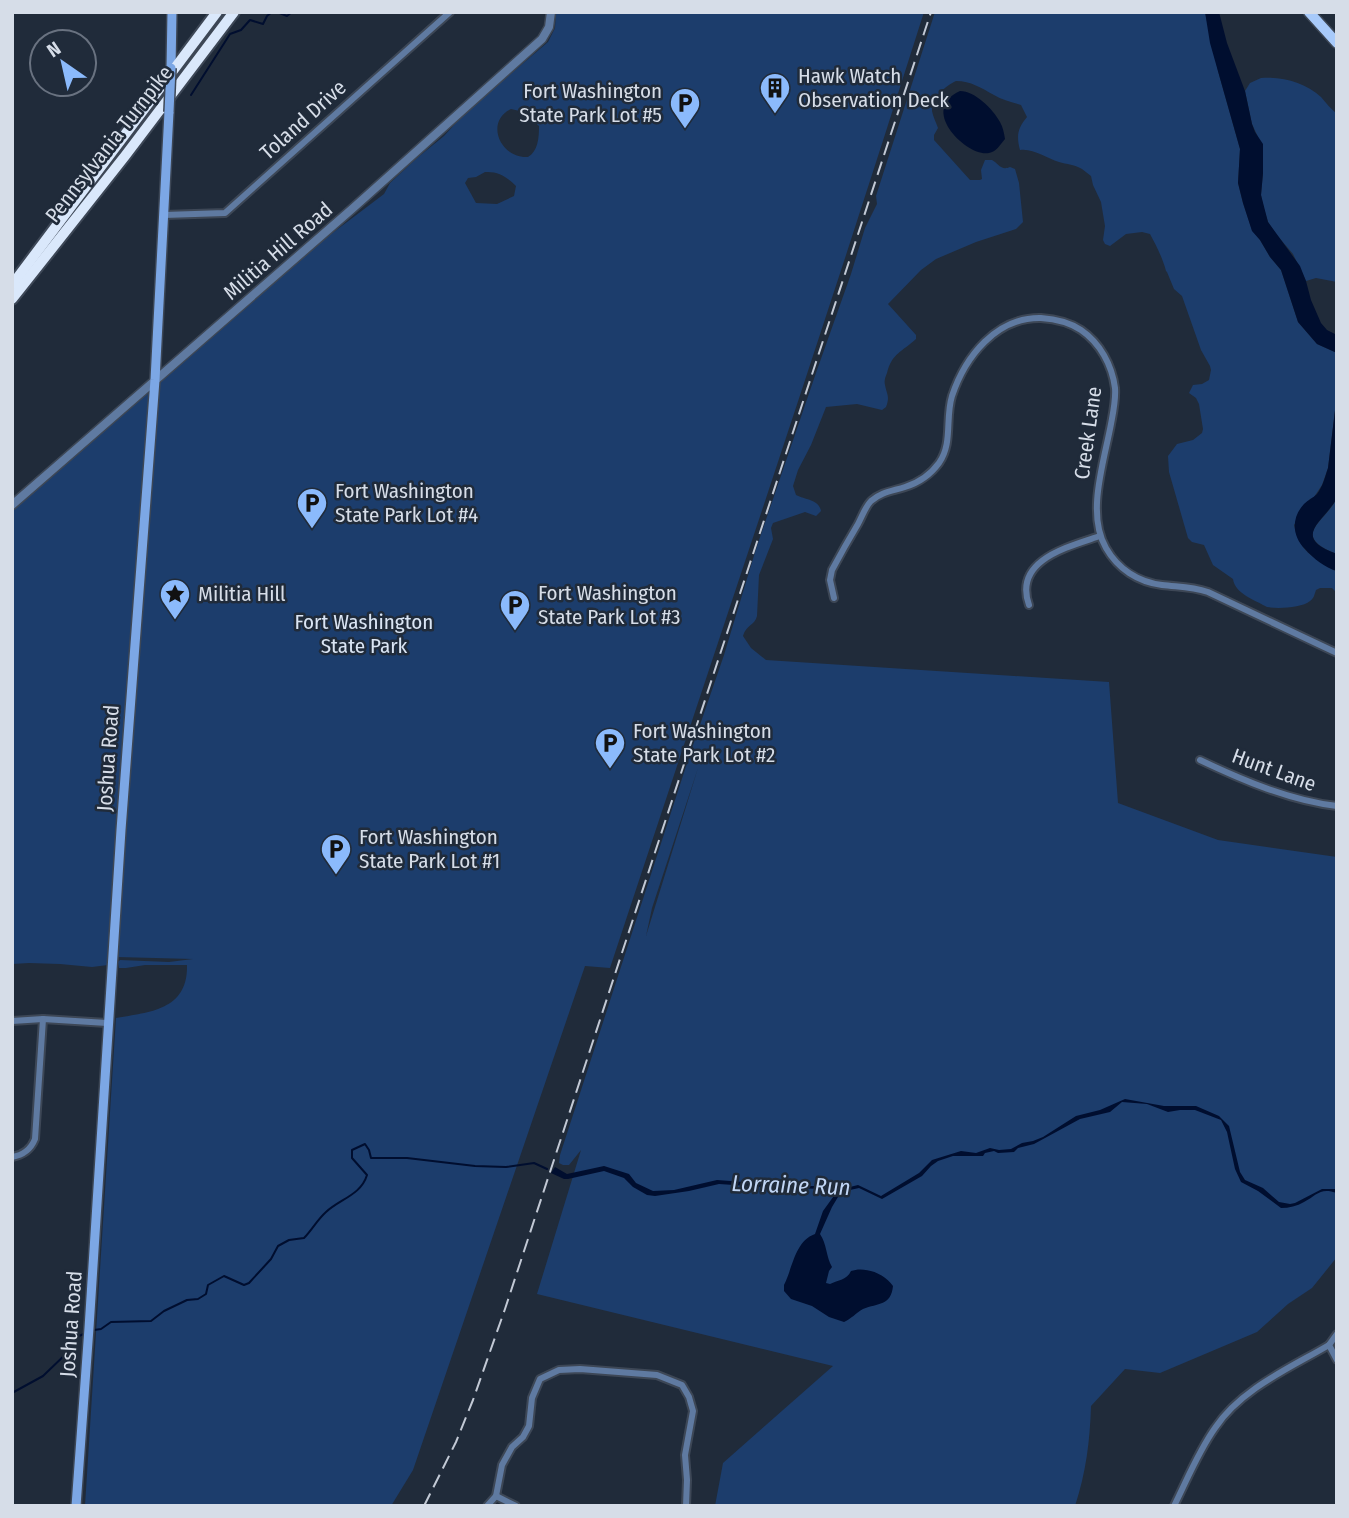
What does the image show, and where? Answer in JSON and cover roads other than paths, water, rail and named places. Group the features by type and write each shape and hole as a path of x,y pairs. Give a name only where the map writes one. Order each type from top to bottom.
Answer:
{"highway":[{"name":"Pennsylvania Turnpike","path":"12,285 217,12"},
{"name":"Pennsylvania Turnpike","path":"12,299 234,12"}],"main road":[{"name":"Joshua Road","path":"76,1506 134,637 155,380 172,12"},
{"path":"1309,12 1337,43"}],"street":[{"name":"Toland Drive","path":"164,215 225,213 450,12"},
{"name":"Militia Hill Road","path":"12,505 352,209 542,39 549,27 551,12"},
{"name":"Creek Lane","path":"834,598 830,580 832,570 869,504 888,491 916,482 939,464 947,448 949,411 953,395 974,353 998,330 1021,320 1055,319 1073,326 1093,340 1106,357 1113,376 1115,396 1096,503 1096,520 1106,549 1116,562 1135,577 1161,585 1196,587 1337,653"},
{"path":"1029,605 1025,594 1027,581 1046,557 1058,550 1100,536"},
{"name":"Hunt Lane","path":"1200,760 1246,780 1315,804 1337,806"},
{"path":"12,1157 30,1149 35,1139 43,1019"},
{"path":"12,1021 43,1019 107,1023"},
{"path":"1174,1506 1215,1427 1227,1413 1255,1389 1329,1345 1337,1334"},
{"path":"1329,1345 1337,1360"},
{"path":"487,1506 496,1496 502,1465 529,1426 532,1398 540,1379 559,1370 580,1369 657,1375 682,1385 689,1396 693,1411 685,1455 686,1506"},
{"path":"496,1496 516,1506"}],"waterway":[{"path":"191,95 230,34 241,30 250,20 263,24 272,12"},
{"path":"277,12 287,16 292,12"},
{"name":"Lorraine Run","path":"94,1330 111,1322 151,1321 187,1300 198,1299 206,1294 208,1285 224,1276 244,1285 249,1283 271,1259 278,1246 289,1240 304,1238 326,1212 360,1187 367,1175 352,1158 352,1150 365,1144 371,1158 407,1158 506,1167 534,1163 547,1169"},
{"name":"Lorraine Run","path":"12,1393 43,1376 70,1350 79,1336 86,1333"}],"railway":[{"path":"424,1506 456,1442 505,1309 931,12"}],"place":[{"name":"Hawk Watch Observation Deck","path":"775,115"},
{"name":"Fort Washington State Park Lot #5","path":"685,130"},
{"name":"Fort Washington State Park Lot #4","path":"312,530"},
{"name":"Militia Hill","path":"175,621"},
{"name":"Fort Washington State Park Lot #3","path":"515,632"},
{"name":"Fort Washington State Park Lot #2","path":"610,770"},
{"name":"Fort Washington State Park Lot #1","path":"336,876"}],"park label":[{"name":"Fort Washington State Park","path":"364,634"}]}
